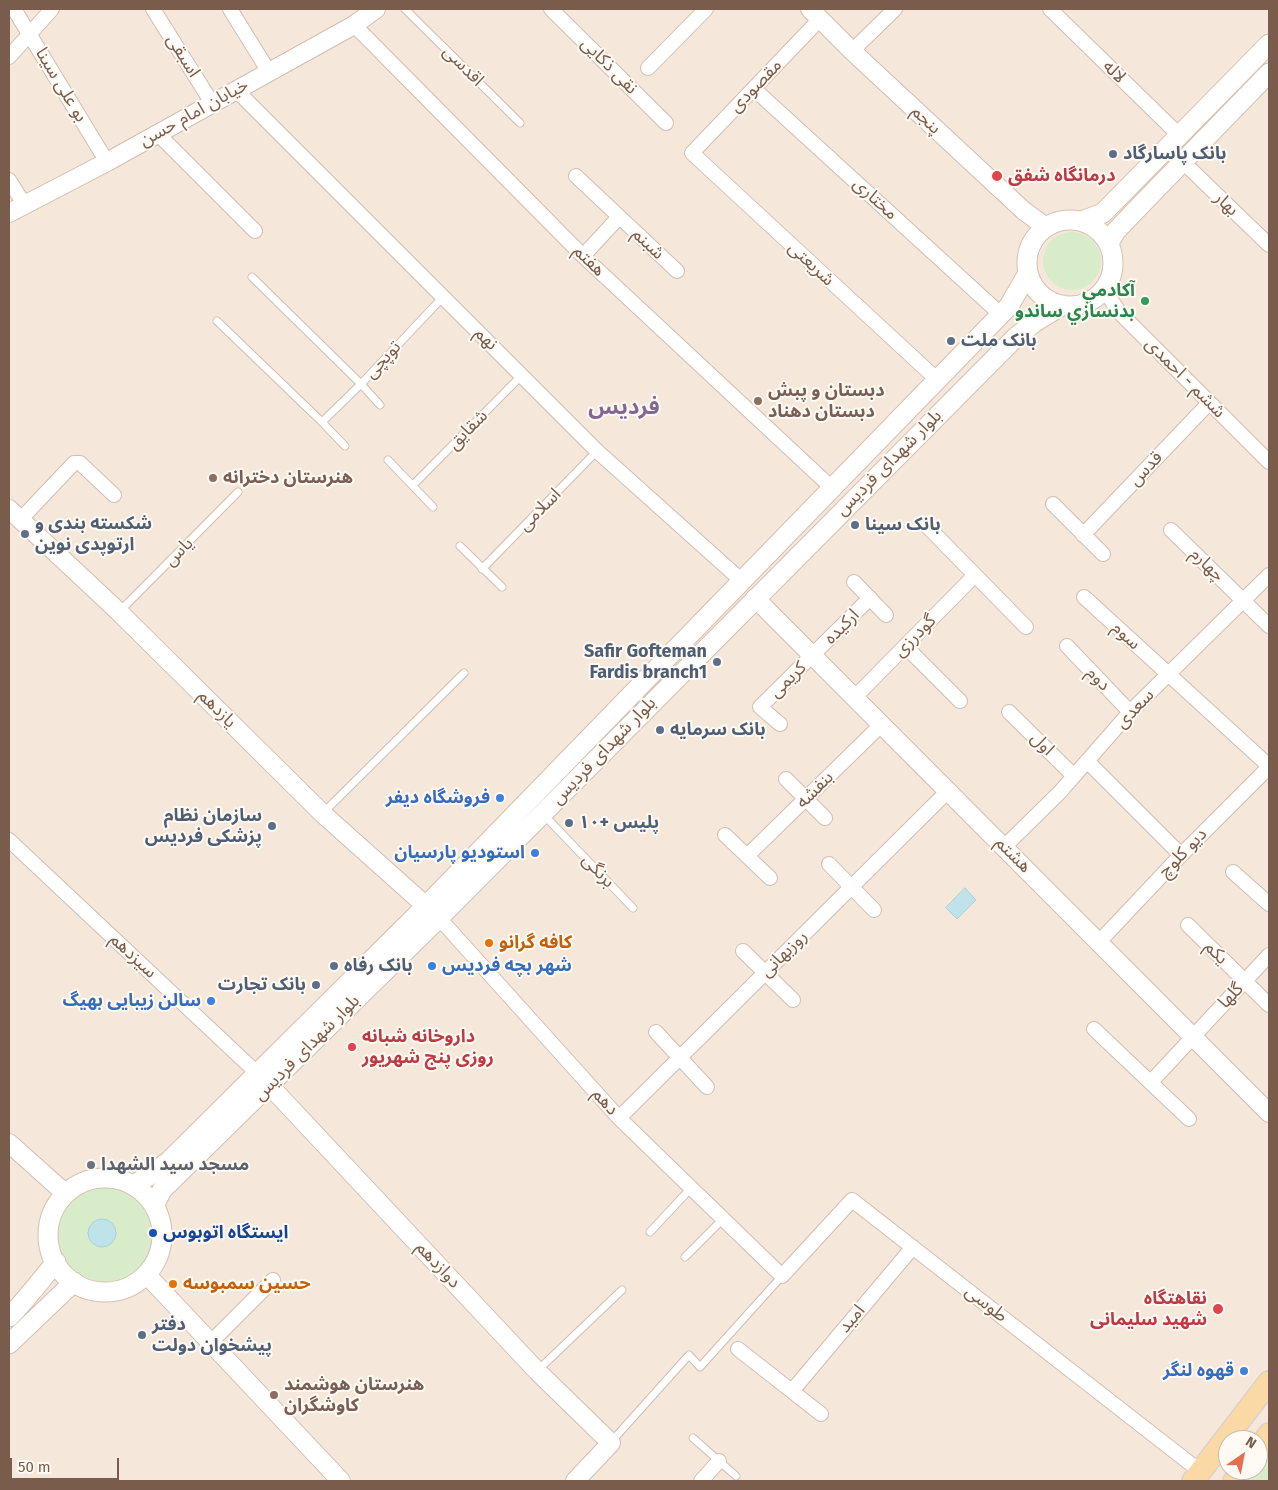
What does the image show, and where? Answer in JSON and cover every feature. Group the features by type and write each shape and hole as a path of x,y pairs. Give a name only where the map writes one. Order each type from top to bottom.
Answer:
{"main road":[{"path":"1082,221 1103,213 1269,44"},
{"path":"1109,242 1116,231 1269,73"},
{"path":"1069,219 1082,221 1097,229 1109,242 1113,254 1114,267 1110,280 1096,298 1074,306 1063,305 1051,301 1033,285 1028,273 1027,260 1030,247 1036,236 1046,227 1057,221 1069,219"},
{"name":"بلوار شهدای فردیس","path":"154,1206 162,1190 263,1079 432,912 628,700 1009,306 1028,273"},
{"name":"بلوار شهدای فردیس","path":"432,912 542,814 1016,337 1034,322 1063,305"},
{"name":"بلوار شهدای فردیس","path":"133,1185 149,1176 168,1161 263,1079"},
{"path":"119,1179 133,1185 146,1194 160,1220 162,1241 155,1262 146,1274 134,1284 120,1290 88,1289 74,1282 56,1262 49,1245 49,1227 54,1210 66,1194 76,1186 89,1180 119,1179"},
{"path":"9,1317 26,1300 56,1262"},
{"path":"9,1344 74,1282"},
{"path":"1197,1476 1269,1382"}],"street":[{"name":"بو علی سینا","path":"14,9 107,162"},
{"path":"9,57 52,9"},
{"name":"اسبقی","path":"153,9 212,103"},
{"path":"230,9 269,72"},
{"name":"خیابان امام حسن","path":"16,208 107,162 354,25 376,9"},
{"name":"نقی ذکایی","path":"551,9 666,123"},
{"path":"648,68 706,9"},
{"path":"852,52 895,9"},
{"name":"لاله","path":"1050,9 1179,135"},
{"name":"پنجم","path":"815,14 852,52 1024,211 1046,227"},
{"name":"مقصودی","path":"692,153 754,89 815,14"},
{"name":"هفتم","path":"354,25 583,256 832,488"},
{"name":"مختاری","path":"754,89 996,310"},
{"name":"نهم","path":"236,90 598,451 742,581"},
{"path":"157,133 255,230"},
{"name":"شریعتی","path":"692,153 931,374"},
{"name":"بهار","path":"1182,162 1269,245"},
{"name":"شبنم","path":"576,176 677,271"},
{"path":"9,180 16,208"},
{"name":"شبنم","path":"583,256 620,217"},
{"name":"ششم - احمدی","path":"1104,290 1120,313 1269,462"},
{"name":"قدس","path":"1083,535 1209,403"},
{"path":"14,514 74,464 80,463 86,467 114,495"},
{"path":"1053,504 1103,554"},
{"name":"یازدهم","path":"14,514 119,612 323,814 432,912"},
{"path":"926,525 1026,627"},
{"name":"چهارم","path":"1172,530 1269,626"},
{"name":"گودرزی","path":"854,697 975,575"},
{"name":"سعدی","path":"1005,846 1045,808 1130,712 1269,575"},
{"path":"854,582 886,615"},
{"name":"سوم","path":"1084,597 1269,767"},
{"name":"هشتم","path":"755,598 1005,846 1269,1113"},
{"name":"ارکیده","path":"813,655 870,598"},
{"path":"905,646 960,701"},
{"name":"دوم","path":"1067,646 1130,712"},
{"name":"کریمی","path":"780,724 760,707 813,655"},
{"name":"اول","path":"1010,712 1074,776"},
{"name":"بنفشه","path":"748,855 882,724"},
{"path":"1087,761 1181,855"},
{"name":"دیو کلوچ","path":"1099,942 1181,855 1269,767"},
{"path":"786,779 825,818"},
{"name":"روزبهانی","path":"619,1118 948,791"},
{"path":"725,835 770,878"},
{"name":"سیزدهم","path":"9,840 263,1079"},
{"path":"829,864 874,910"},
{"path":"1233,872 1269,904"},
{"name":"دهم","path":"432,912 619,1118 782,1276"},
{"name":"یکم","path":"1188,925 1244,982"},
{"path":"743,951 794,1000"},
{"name":"گلها","path":"1193,1036 1269,956"},
{"path":"1244,982 1269,1005"},
{"path":"1094,1028 1189,1119"},
{"path":"656,1032 707,1087"},
{"path":"1151,1082 1193,1036"},
{"name":"دوازدهم","path":"263,1079 537,1371 611,1443"},
{"path":"9,1142 66,1194"},
{"name":"طوسی","path":"782,1276 852,1200 1197,1476"},
{"name":"امید","path":"792,1391 913,1247"},
{"path":"146,1274 341,1481"},
{"path":"210,1343 273,1280"},
{"path":"738,1350 821,1414"},
{"path":"575,1481 611,1443"},
{"path":"701,1481 719,1461"}],"lane":[{"name":"اقدسی","path":"405,9 520,123"},
{"path":"252,277 380,405"},
{"name":"توپچی","path":"322,422 361,384 443,297"},
{"path":"217,321 345,446"},
{"name":"شقایق","path":"413,485 522,374"},
{"name":"اسلامی","path":"482,569 598,451"},
{"path":"388,460 433,507"},
{"name":"یاس","path":"119,612 238,492"},
{"path":"460,546 502,587"},
{"path":"323,814 464,673"},
{"name":"برنگی","path":"542,814 633,908"},
{"path":"650,1232 691,1188"},
{"path":"685,1257 723,1219"},
{"path":"611,1443 689,1354 700,1367 782,1276"},
{"path":"537,1371 622,1290"},
{"path":"693,1438 736,1476"}],"shaded area":[{"path":"9,9 1269,9 1269,1446 1268,1447 1268,1430 1218,1430 1218,1480 1242,1481 9,1481"}],"green space":[{"path":"1066,232 1078,232 1093,240 1101,255 1101,267 1093,282 1078,290 1066,290 1051,282 1043,267 1043,255 1051,240"},
{"path":"107,1182 117,1183 135,1190 149,1204 156,1222 156,1242 149,1260 135,1274 117,1281 107,1282 97,1281 79,1274 65,1260 58,1242 57,1232 58,1222 65,1204 79,1190 97,1183"},
{"path":"1269,1450 1269,1481 1244,1481 1268,1480"}],"water":[{"path":"965,888 976,900 957,919 946,908"},
{"path":"102,1219 112,1223 116,1233 112,1243 102,1247 92,1243 88,1233 92,1223"}],"place":[{"name":"بانک پاسارگاد","path":"1113,154"},
{"name":"درمانگاه شفق","path":"997,176"},
{"name":"آكادمي بدنسازي ساندو","path":"1145,301"},
{"name":"بانک ملت","path":"951,341"},
{"name":"دبستان و پبش دبستان دهناد","path":"758,401"},
{"name":"هنرستان دخترانه","path":"213,478"},
{"name":"بانک سینا","path":"855,525"},
{"name":"شکسته بندی و ارتوپدی نوین","path":"25,534"},
{"name":"Safir Gofteman Fardis branch1","path":"717,662"},
{"name":"بانک سرمایه","path":"660,730"},
{"name":"فروشگاه دیفر","path":"500,798"},
{"name":"پلیس +۱۰","path":"569,823"},
{"name":"سازمان نظام پزشکی فردیس","path":"272,826"},
{"name":"استودیو پارسیان","path":"535,853"},
{"name":"کافه گرانو","path":"489,943"},
{"name":"بانک رفاه","path":"334,966"},
{"name":"شهر بچه فردیس","path":"432,966"},
{"name":"بانک تجارت","path":"316,985"},
{"name":"سالن زیبایی بهیگ","path":"211,1001"},
{"name":"داروخانه شبانه روزی پنج شهریور","path":"352,1047"},
{"name":"مسجد سید الشهدا","path":"91,1165"},
{"name":"ایستگاه اتوبوس","path":"153,1233"},
{"name":"حسین سمبوسه","path":"173,1284"},
{"name":"نقاهتگاه شهید سلیمانی","path":"1218,1309"},
{"name":"دفتر پیشخوان دولت","path":"142,1335"},
{"name":"قهوه لنگر","path":"1244,1371"},
{"name":"هنرستان هوشمند کاوشگران","path":"274,1395"}],"district":[{"name":"فردیس","path":"624,408"}]}
